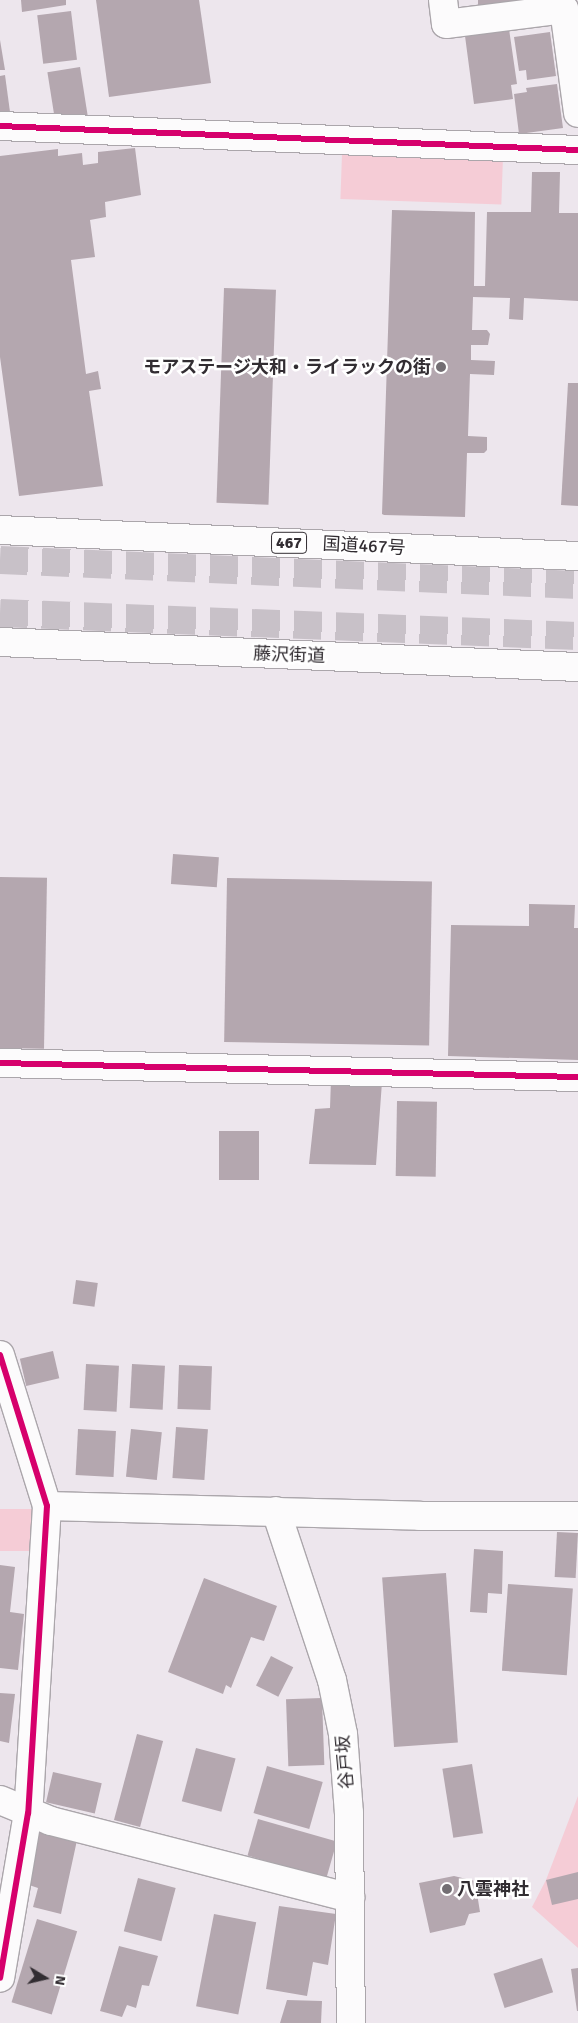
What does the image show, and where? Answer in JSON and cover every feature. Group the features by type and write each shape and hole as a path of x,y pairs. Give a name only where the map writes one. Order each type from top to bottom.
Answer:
{"main road":[{"path":"443,0 446,24 564,9 578,113"},
{"path":"0,126 578,150"},
{"name":"国道467号","path":"0,530 578,556"},
{"name":"藤沢街道","path":"0,642 578,667"},
{"path":"0,1063 578,1077"},
{"path":"0,1355 47,1506 28,1813 0,1978"},
{"path":"47,1506 276,1512 578,1516"},
{"name":"谷戸坂","path":"276,1512 332,1680 343,1734 349,1813 351,2023"},
{"path":"0,1800 51,1821 350,1898"}],"shaded area":[{"path":"342,154 503,160 501,205 340,199"},
{"path":"0,1509 33,1509 33,1551 0,1551"},
{"path":"578,1796 578,1948 532,1907 546,1880"}],"building":[{"path":"21,0 66,0 66,5 22,12"},
{"path":"96,0 199,0 211,83 109,97"},
{"path":"478,0 516,0 517,6 487,11 486,4 478,5"},
{"path":"71,11 77,60 43,64 37,15"},
{"path":"509,29 517,84 511,85 513,99 474,104 465,36"},
{"path":"550,32 556,76 527,80 526,70 519,71 514,37"},
{"path":"0,40 5,70 0,70"},
{"path":"80,67 88,115 55,121 47,72"},
{"path":"5,75 10,112 0,114 0,76"},
{"path":"557,84 563,128 519,134 514,94 527,92 526,88"},
{"path":"135,148 141,195 105,202 106,217 90,220 95,257 71,260 86,374 98,371 101,389 89,391 103,486 19,496 0,357 0,156 58,149 58,156 82,153 83,165 98,163 98,152"},
{"name":"モアステージ大和・ライラックの街","path":"532,172 560,172 559,213 578,213 578,301 524,298 523,320 509,319 510,298 473,297 472,330 487,330 490,334 488,345 471,345 471,360 495,361 494,375 470,374 468,436 487,437 487,450 484,453 467,453 465,517 384,515 382,514 392,210 475,212 474,286 485,286 487,212 531,212"},
{"path":"224,288 276,290 268,505 216,503"},
{"path":"568,383 578,383 578,506 561,505"},
{"path":"173,854 219,857 217,887 171,884"},
{"path":"0,877 47,878 44,1049 0,1048"},
{"path":"227,878 432,882 429,1046 224,1042"},
{"path":"529,904 575,905 574,928 578,928 578,1060 448,1056 451,925 529,926"},
{"path":"331,1079 382,1082 376,1165 309,1164 315,1109 330,1108"},
{"path":"397,1101 437,1102 436,1177 396,1176"},
{"path":"219,1131 259,1131 259,1180 219,1180"},
{"path":"76,1280 98,1283 94,1307 73,1304"},
{"path":"53,1351 59,1378 26,1386 20,1359"},
{"path":"86,1364 119,1366 117,1412 84,1410"},
{"path":"132,1364 165,1366 163,1410 130,1408"},
{"path":"179,1365 212,1366 210,1410 177,1409"},
{"path":"176,1427 208,1429 204,1480 172,1478"},
{"path":"78,1429 116,1431 114,1477 76,1475"},
{"path":"131,1429 162,1432 157,1480 126,1477"},
{"path":"557,1532 578,1533 576,1578 555,1577"},
{"path":"474,1549 503,1551 502,1594 488,1593 487,1613 470,1612"},
{"path":"0,1565 15,1567 10,1612 24,1614 18,1670 0,1668"},
{"path":"446,1573 458,1743 394,1747 382,1577"},
{"path":"204,1578 277,1606 264,1641 251,1637 231,1688 226,1685 223,1694 168,1672"},
{"path":"508,1584 573,1589 567,1675 502,1671"},
{"path":"271,1656 293,1667 278,1697 256,1685"},
{"path":"0,1693 15,1694 9,1743 0,1741"},
{"path":"322,1698 324,1765 288,1766 286,1699"},
{"path":"137,1734 163,1741 140,1827 114,1820"},
{"path":"196,1748 236,1759 221,1812 182,1801"},
{"path":"472,1764 483,1833 453,1838 442,1769"},
{"path":"267,1766 323,1782 309,1829 253,1813"},
{"path":"53,1772 102,1783 95,1813 46,1802"},
{"path":"258,1819 337,1842 326,1878 248,1856"},
{"path":"40,1821 79,1831 61,1914 33,1907 38,1888 26,1884"},
{"path":"578,1872 578,1899 552,1905 546,1880"},
{"path":"454,1876 475,1881 480,1912 469,1914 465,1925 430,1933 419,1883"},
{"path":"138,1878 176,1888 161,1941 124,1931"},
{"path":"279,1906 336,1914 328,1965 313,1962 307,1996 266,1989"},
{"path":"214,1914 256,1922 238,2014 196,2006"},
{"path":"37,1919 77,1931 52,2014 12,2002"},
{"path":"119,1946 158,1956 149,1986 142,1985 136,2008 127,2005 122,2017 100,2011"},
{"path":"542,1958 553,1992 505,2008 493,1974"},
{"path":"578,1968 578,2011 577,2011 571,1969"},
{"path":"287,2000 322,2001 321,2023 280,2023"}],"tunnel":[{"path":"0,560 578,585"},
{"path":"0,613 578,636"}],"cycle path":[{"path":"0,126 578,150"},
{"path":"0,1063 578,1077"},
{"path":"0,1355 47,1506 28,1813 0,1978"}],"place":[{"name":"モアステージ大和・ライラックの街","path":"441,367"},
{"name":"八雲神社","path":"447,1889"}]}
